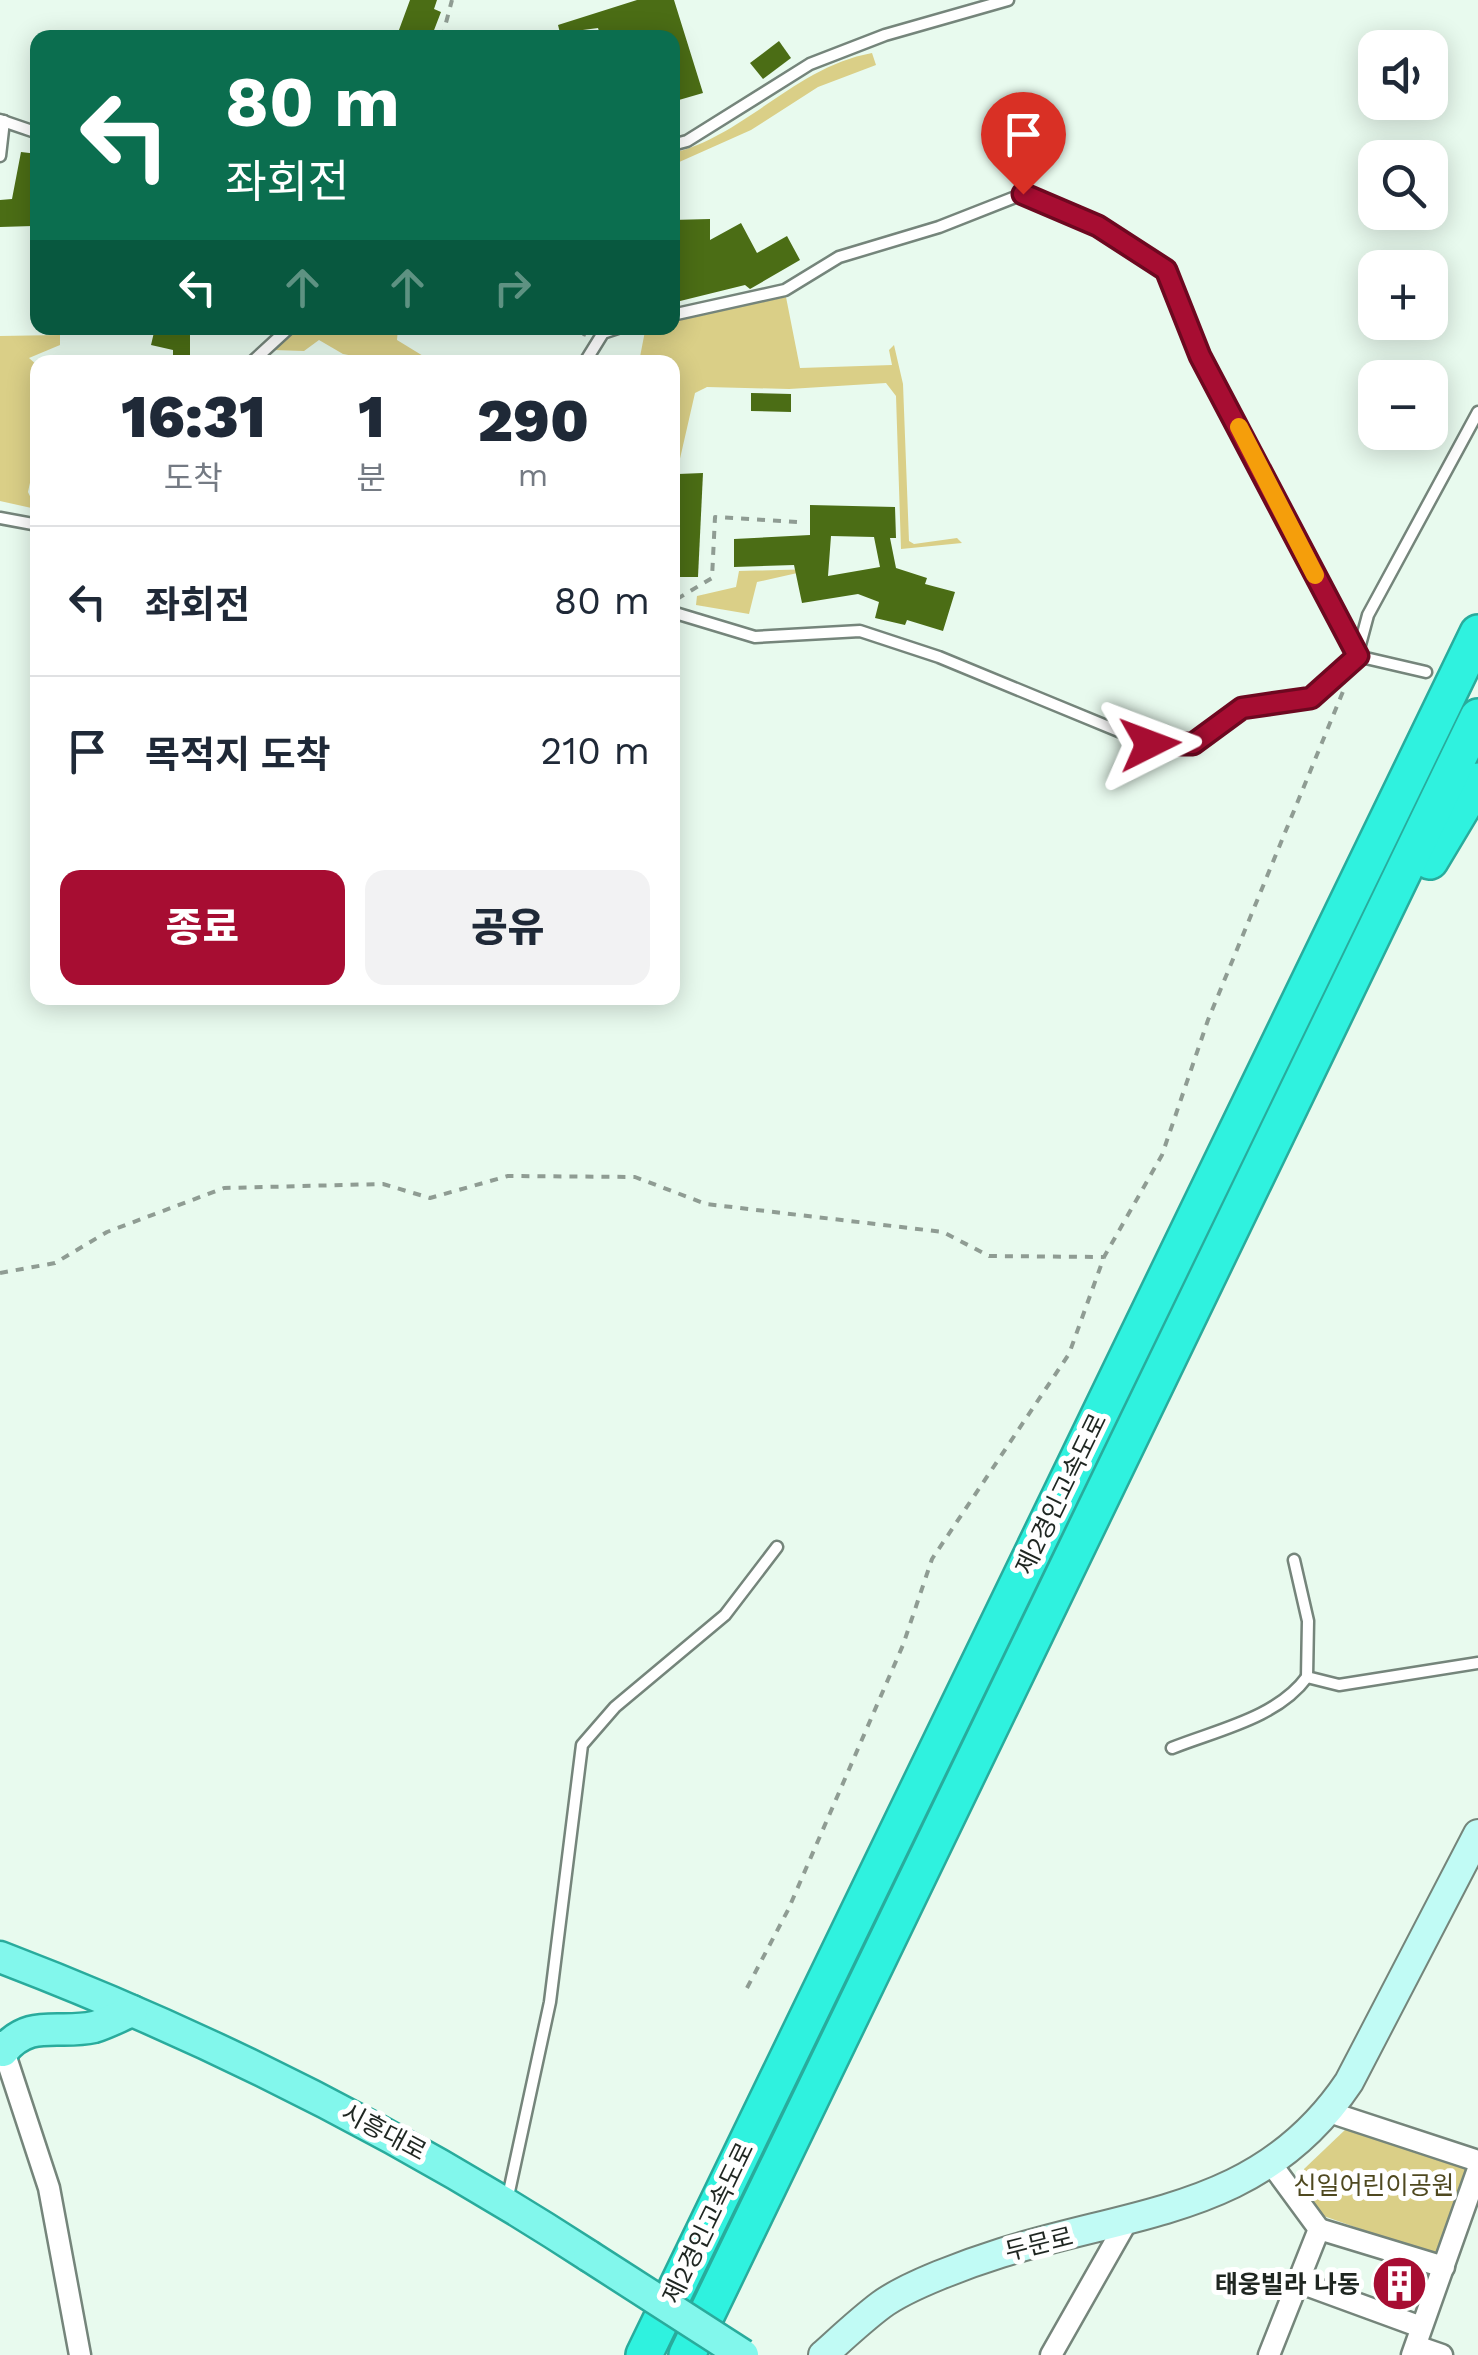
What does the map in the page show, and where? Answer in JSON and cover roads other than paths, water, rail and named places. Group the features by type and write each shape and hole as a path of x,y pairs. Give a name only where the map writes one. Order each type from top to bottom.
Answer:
{"highway":[{"name":"제2경인고속도로","path":"644,2355 1478,633"},
{"name":"제2경인고속도로","path":"687,2355 1478,717"},
{"path":"1299,1081 1478,781"}],"main road":[{"name":"시흥대로","path":"0,1957 299,2086 506,2202 743,2355"},
{"path":"2,2046 34,2028 92,2028 132,2011"}],"street":[{"name":"두문로","path":"823,2355 885,2302 1000,2253 1126,2222 1222,2190 1272,2164 1329,2112 1390,2011 1478,1834"},
{"path":"2,2046 48,2188 80,2355"},
{"path":"1329,2112 1478,2161"},
{"path":"1272,2164 1319,2228 1444,2267"},
{"path":"1416,2343 1478,2169"},
{"path":"1053,2355 1126,2222"},
{"path":"1269,2355 1319,2228"},
{"path":"1298,2282 1442,2355"}],"lane":[{"path":"680,144 810,64 885,34 1008,0"},
{"path":"0,156 2,120 30,131"},
{"path":"680,313 786,290 839,257 940,226 1023,194 1098,226 1166,270 1200,356 1358,656 1426,672"},
{"path":"260,355 281,335"},
{"path":"590,355 598,340 606,335"},
{"path":"680,614 755,638 860,632 939,657 1150,744 1193,744 1242,708 1311,698 1358,656 1368,615 1478,412"},
{"path":"0,518 30,524"},
{"path":"506,2202 550,2002 582,1745 615,1707 725,1615 777,1547"},
{"path":"1172,1748 1272,1708 1296,1693 1307,1677 1308,1622 1294,1560"},
{"path":"1307,1677 1339,1685 1478,1663"}],"place":[{"name":"태웅빌라 나동","path":"1399,2284"}],"park label":[{"name":"신일어린이공원","path":"1374,2185"}]}
